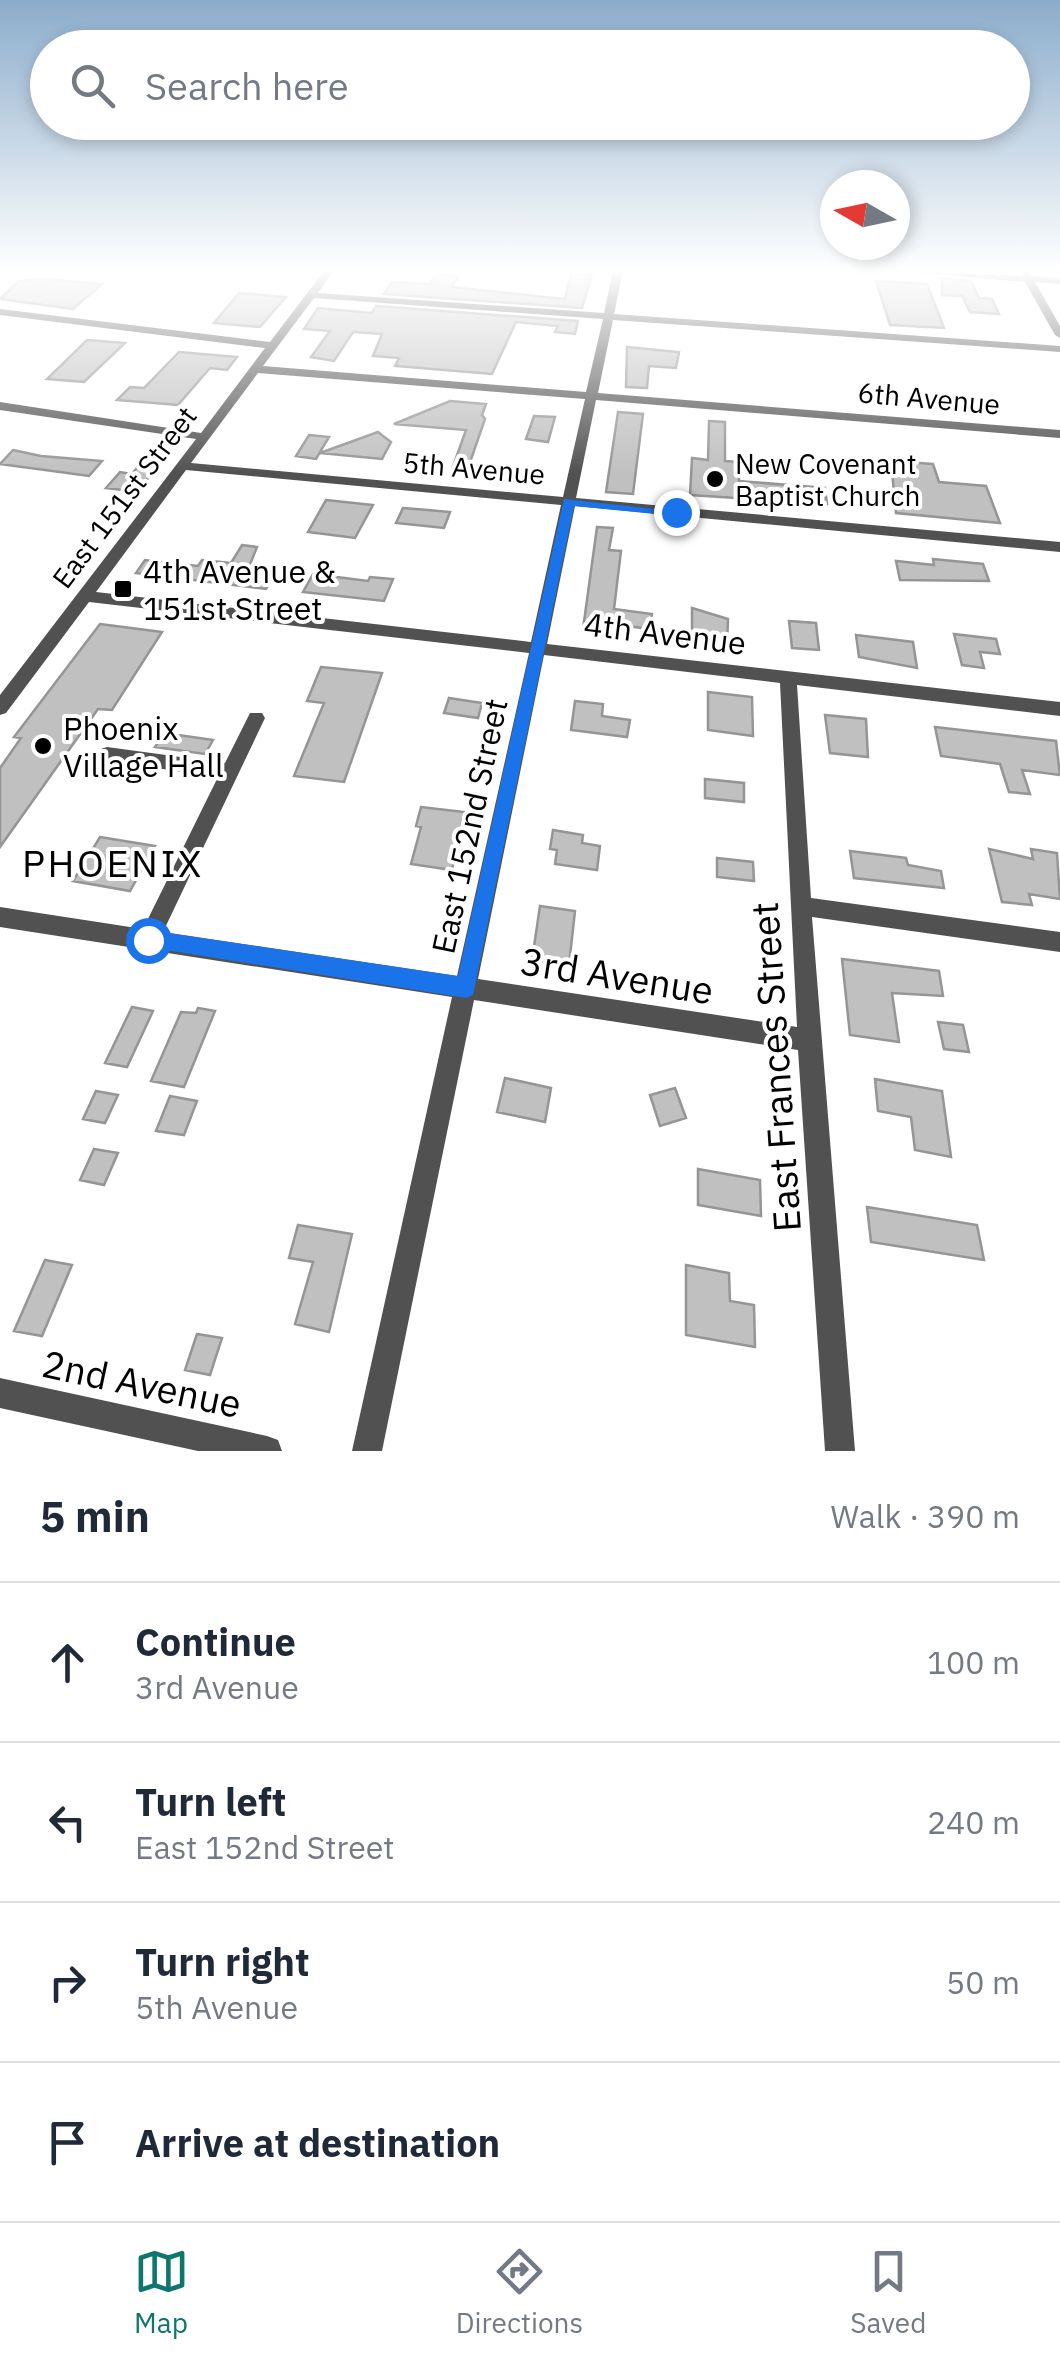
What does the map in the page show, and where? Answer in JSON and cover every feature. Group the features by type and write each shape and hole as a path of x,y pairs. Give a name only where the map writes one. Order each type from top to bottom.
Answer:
{"street":[{"path":"214,339 272,346"},
{"name":"East 151st Street","path":"0,708 6,690 85,596 278,339"},
{"name":"East 152nd Street","path":"367,1451 603,339"},
{"path":"919,339 1060,349"},
{"name":"6th Avenue","path":"255,369 1060,434"},
{"path":"0,406 204,436"},
{"name":"5th Avenue","path":"182,466 1060,548"},
{"name":"4th Avenue","path":"85,596 1060,708"},
{"name":"East Frances Street","path":"788,677 808,1040 840,1451"},
{"path":"148,940 256,718"},
{"path":"107,754 230,771"},
{"path":"801,906 1060,942"},
{"name":"3rd Avenue","path":"0,917 808,1040"},
{"name":"2nd Avenue","path":"0,1393 268,1451"}],"building":[{"path":"324,339 349,339 334,361 311,357"},
{"path":"380,339 508,339 492,374 395,366 399,358 373,356"},
{"path":"87,340 125,343 84,382 47,379"},
{"path":"627,347 679,352 676,368 649,366 647,388 626,387"},
{"path":"179,352 237,357 227,370 210,368 178,405 117,400 130,387 144,388"},
{"path":"450,401 486,404 482,415 485,419 466,474 451,472 466,430 394,424"},
{"path":"618,412 643,414 633,494 606,492"},
{"path":"534,416 555,417 548,442 526,439"},
{"path":"709,421 725,422 725,461 739,462 739,481 825,488 827,504 690,495 692,458 708,460"},
{"path":"378,432 391,442 382,459 320,453"},
{"path":"309,435 329,437 316,459 296,456"},
{"path":"13,450 102,461 89,476 0,464"},
{"path":"891,461 933,464 939,482 986,486 1000,523 896,513"},
{"path":"140,464 158,466 145,482 130,481 122,490 106,488 120,472 132,474"},
{"path":"326,500 373,505 355,538 308,532"},
{"path":"403,508 450,512 444,528 396,523"},
{"path":"597,527 613,528 609,550 621,551 614,609 652,614 650,629 619,625 617,634 583,629"},
{"path":"242,545 257,547 249,567 277,571 266,589 136,573 145,560 198,566 202,560 231,563"},
{"path":"933,559 983,564 989,581 900,580 896,561 934,565"},
{"path":"313,574 368,581 370,577 393,579 384,601 303,592"},
{"path":"692,608 728,619 727,646 692,637"},
{"path":"789,621 816,623 819,650 792,648"},
{"path":"100,624 162,632 112,710 98,709 0,847 0,768 21,738 14,737"},
{"path":"954,634 996,639 1000,654 980,652 984,668 962,665"},
{"path":"856,635 913,642 917,668 859,657"},
{"path":"321,667 382,673 344,782 294,776 324,703 307,701"},
{"path":"708,692 752,697 753,736 708,730"},
{"path":"449,698 482,703 478,718 444,713"},
{"path":"575,701 603,704 602,716 630,720 627,737 571,730"},
{"path":"825,715 866,719 868,757 830,753"},
{"path":"935,727 1056,741 1060,775 1022,770 1030,794 1009,792 1000,764 941,756"},
{"path":"164,733 213,740 205,754 155,747"},
{"path":"705,779 744,783 744,802 705,798"},
{"path":"421,807 464,812 452,870 411,864 421,827 416,826"},
{"path":"553,830 583,835 582,843 600,846 597,870 555,864 557,850 550,849"},
{"path":"100,837 155,846 130,891 73,881"},
{"path":"989,849 1033,859 1031,849 1057,853 1060,899 1029,894 1032,905 1002,902"},
{"path":"850,851 906,858 908,865 941,871 944,888 854,878"},
{"path":"717,858 753,862 754,881 717,877"},
{"path":"540,906 575,911 569,965 532,960"},
{"path":"842,959 939,971 943,996 892,993 899,1042 850,1035"},
{"path":"132,1007 153,1011 127,1067 105,1063"},
{"path":"198,1008 215,1011 184,1087 151,1081 181,1012 196,1013"},
{"path":"938,1022 963,1025 969,1052 944,1049"},
{"path":"505,1078 551,1088 545,1122 497,1112"},
{"path":"875,1079 942,1091 951,1157 915,1150 911,1117 878,1111"},
{"path":"675,1088 686,1118 660,1126 650,1095"},
{"path":"96,1091 118,1095 105,1123 83,1119"},
{"path":"170,1096 197,1101 184,1135 156,1131"},
{"path":"94,1149 118,1153 104,1185 80,1180"},
{"path":"698,1169 760,1180 761,1216 698,1205"},
{"path":"867,1207 977,1225 984,1260 871,1242"},
{"path":"298,1225 352,1234 329,1332 295,1324 313,1262 289,1258"},
{"path":"45,1260 72,1265 42,1336 14,1331"},
{"path":"686,1265 729,1273 730,1301 754,1305 755,1347 686,1335"},
{"path":"197,1334 222,1338 210,1375 185,1370"}],"place":[{"name":"New Covenant Baptist Church","path":"715,479"},
{"name":"4th Avenue & 151st Street","path":"123,589"},
{"name":"Phoenix Village Hall","path":"43,746"}],"district":[{"name":"PHOENIX","path":"113,862"}],"route":[{"path":"148,940 466,988 569,502 676,512"}]}
